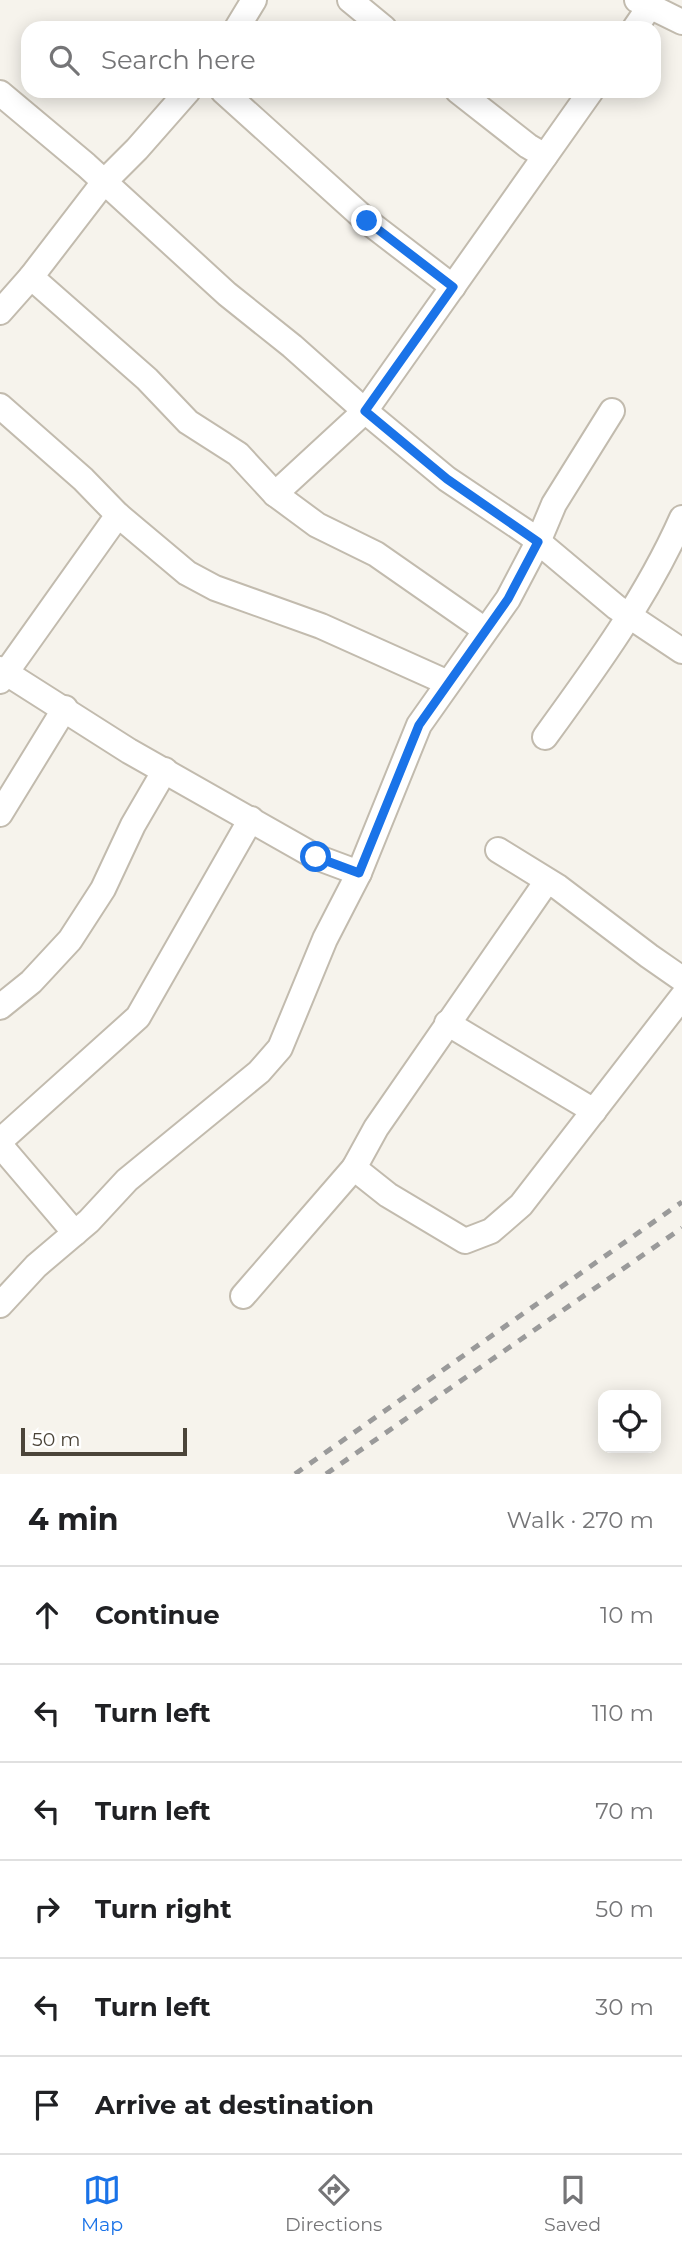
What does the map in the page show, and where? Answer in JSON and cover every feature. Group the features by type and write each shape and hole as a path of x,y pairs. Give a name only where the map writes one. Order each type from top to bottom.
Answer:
{"street":[{"path":"241,21 254,0"},
{"path":"350,0 376,21"},
{"path":"638,21 644,3 682,22"},
{"path":"0,93 21,108 227,294 447,479 538,542 628,615 682,651"},
{"path":"0,312 31,277 104,182 182,98"},
{"path":"231,98 367,221 453,287"},
{"path":"466,98 545,156"},
{"path":"275,495 365,411 586,98"},
{"path":"31,277 147,379 188,422 238,454 275,495 317,525 376,554 485,630"},
{"path":"0,406 83,479 118,515 187,573 215,588 321,626 448,683"},
{"path":"0,1306 36,1266 75,1233 127,1180 259,1072 280,1048 325,939 359,873 419,725 508,599 538,542 554,504 612,411"},
{"path":"118,515 2,675 65,708 129,751 316,857 359,873"},
{"path":"545,737 603,657 664,559 682,518"},
{"path":"0,814 65,708"},
{"path":"0,1007 31,982 70,940 103,889 133,825 164,770"},
{"path":"75,1233 0,1143 138,1017 251,820"},
{"path":"498,850 547,881 682,979"},
{"path":"243,1296 354,1168 376,1128 547,881"},
{"path":"354,1168 388,1195 465,1241 491,1231 521,1205 682,997"},
{"path":"447,1023 594,1111"}],"railway":[{"path":"295,1474 682,1202"},
{"path":"326,1474 682,1228"}],"route":[{"path":"316,857 359,873 419,725 508,599 538,542 447,479 365,411 453,287 367,221"}]}
